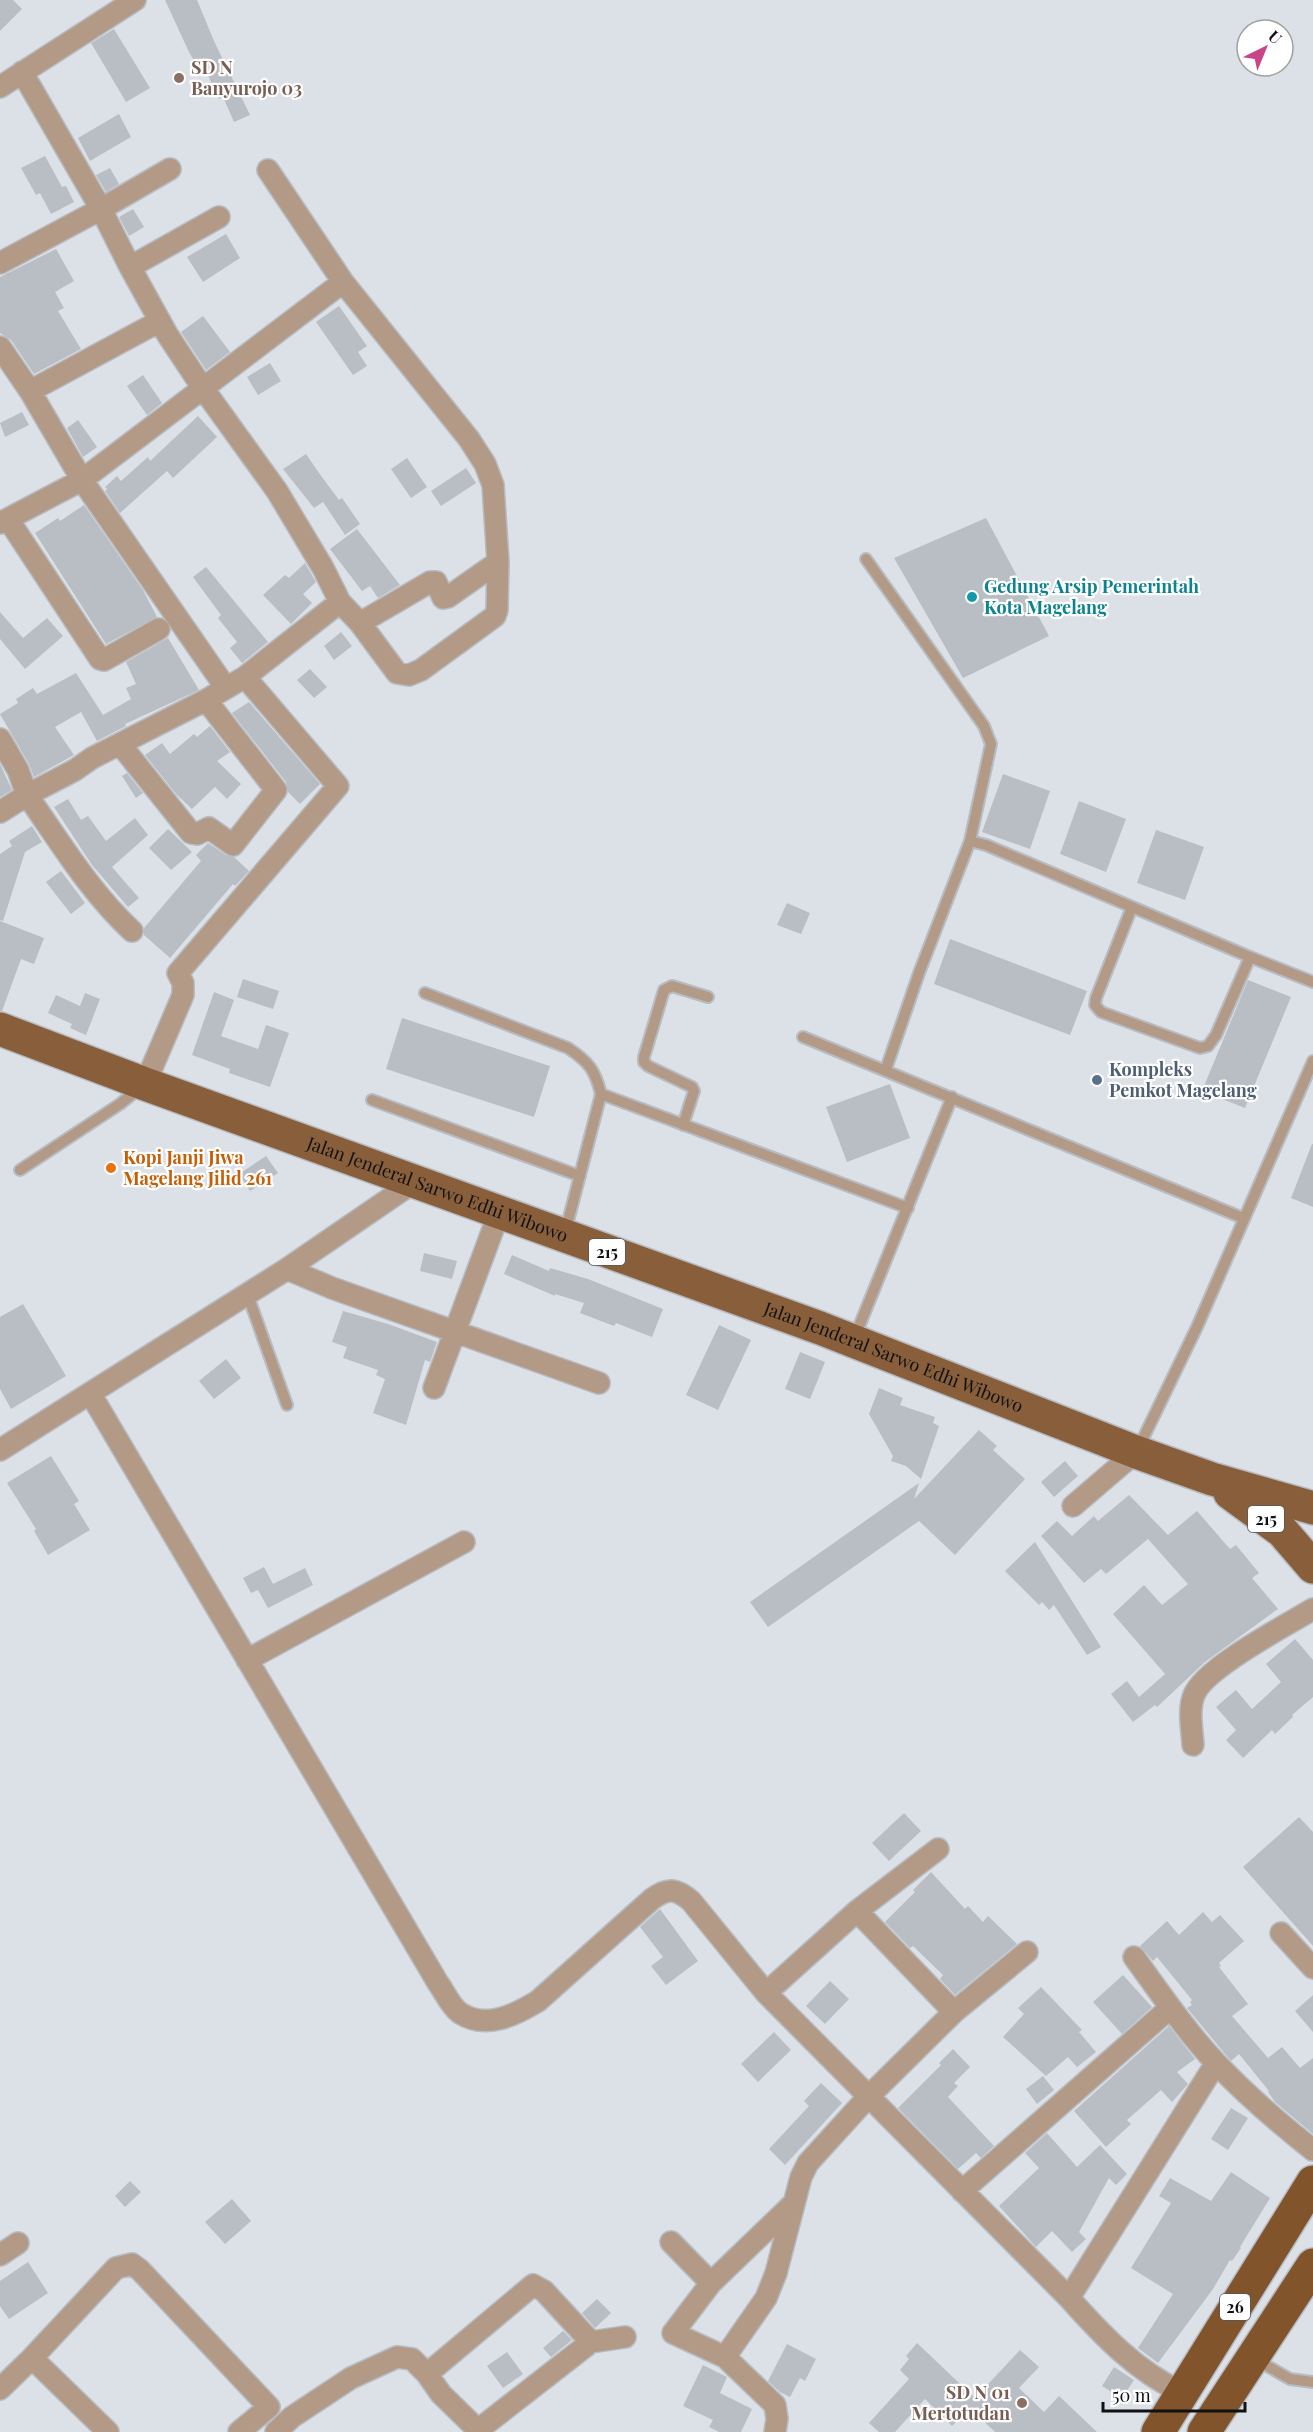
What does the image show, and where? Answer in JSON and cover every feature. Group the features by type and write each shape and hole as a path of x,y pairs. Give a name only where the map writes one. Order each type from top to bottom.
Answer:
{"highway":[{"name":"26","path":"1158,2432 1313,2182"},
{"name":"26","path":"1204,2432 1313,2265"}],"main road":[{"name":"Jalan Jenderal Sarwo Edhi Wibowo","path":"0,1029 145,1084 853,1341 1136,1452 1212,1479 1313,1508"},
{"name":"Jalan Jenderal Sarwo Edhi Wibowo","path":"1212,1479 1282,1531 1313,1567"}],"street":[{"path":"0,87 135,0"},
{"path":"22,72 101,209 160,321 202,387 277,491 323,568 340,602 360,624 397,673 409,675 421,670 495,616 498,562 493,484 485,464 469,439 343,282 268,170"},
{"path":"0,263 101,209 170,168"},
{"path":"130,267 219,218"},
{"path":"159,629 104,660 100,659 4,521 82,480 343,282"},
{"path":"30,391 160,321"},
{"path":"0,347 30,391 82,480 226,688"},
{"path":"360,624 430,582 436,582 443,598 448,597 498,562"},
{"path":"0,812 27,795 226,688 245,676 340,602"},
{"path":"145,1084 183,995 183,983 178,973 338,786 245,676"},
{"path":"120,744 191,833 197,834 209,828 233,845 276,790 206,700"},
{"path":"0,739 18,770 27,795 89,885 114,915 132,931"},
{"path":"0,1450 287,1269 414,1182"},
{"path":"434,1388 499,1213"},
{"path":"287,1269 454,1333 598,1383"},
{"path":"90,1393 438,1983 459,2012 476,2019 489,2020 505,2019 519,2013 538,2001 652,1899 660,1893 676,1891 692,1901 766,1993 1119,2350 1164,2385 1181,2392"},
{"path":"1073,1506 1136,1452"},
{"path":"247,1660 464,1542"},
{"path":"1193,1745 1192,1703 1195,1692 1203,1681 1229,1661 1313,1609"},
{"path":"766,1993 857,1911 938,1849"},
{"path":"857,1911 954,2012"},
{"path":"1281,1933 1313,1968"},
{"path":"725,2357 766,2298 776,2273 801,2177 808,2163 868,2097 954,2012 1027,1952"},
{"path":"1134,1957 1170,2008 1216,2063 1271,2116 1313,2150"},
{"path":"962,2191 1170,2008"},
{"path":"1069,2298 1216,2063"},
{"path":"775,2432 777,2419 775,2405 725,2357 674,2333 711,2283 792,2210"},
{"path":"672,2242 711,2283"},
{"path":"0,2255 18,2244"},
{"path":"0,2389 116,2268 132,2264 269,2407 239,2432"},
{"path":"427,2374 533,2284 544,2291 591,2342"},
{"path":"276,2432 292,2416 351,2378 397,2357 412,2359 427,2374 441,2394 479,2431 591,2342 625,2337"},
{"path":"32,2358 108,2432"}],"lane":[{"path":"866,559 984,726 991,744 970,841 919,974 886,1069"},
{"path":"970,841 986,845 1313,982"},
{"path":"1132,907 1096,998 1095,1005 1101,1012 1200,1048 1208,1046 1216,1035 1250,957"},
{"path":"683,1125 694,1091 692,1087 648,1066 644,1062 644,1057 661,996 668,987 672,986 708,997"},
{"path":"425,993 568,1048 580,1056 596,1074 601,1094 564,1236"},
{"path":"803,1036 1243,1218"},
{"path":"1136,1452 1192,1337 1313,1061"},
{"path":"20,1170 120,1104 145,1084"},
{"path":"601,1094 908,1208"},
{"path":"853,1341 952,1097"},
{"path":"372,1100 580,1176"},
{"path":"247,1293 287,1405"},
{"path":"1252,2357 1290,2379 1313,2382"}],"building":[{"path":"0,0 13,0 22,9 0,31"},
{"path":"165,0 197,0 250,115 234,122 223,97 219,99 206,71 201,73 189,52"},
{"path":"114,29 150,88 126,102 91,43"},
{"path":"119,114 131,137 90,161 78,138"},
{"path":"45,156 62,187 66,186 74,202 51,214 40,193 36,195 21,168"},
{"path":"110,168 119,184 106,192 96,175"},
{"path":"133,209 144,227 129,236 119,217"},
{"path":"226,234 240,258 203,282 187,257"},
{"path":"56,249 74,281 55,292 64,308 58,311 81,349 34,374 11,340 0,333 0,277"},
{"path":"339,306 367,346 358,352 367,366 353,375 316,322"},
{"path":"203,316 230,352 206,370 181,332"},
{"path":"270,363 281,381 258,395 247,377"},
{"path":"143,375 162,403 147,415 127,386"},
{"path":"22,412 29,425 5,437 0,423"},
{"path":"198,416 217,437 173,478 167,471 120,513 105,491 107,489 105,487 117,476 121,481 148,457 150,461"},
{"path":"78,420 97,447 83,457 67,428"},
{"path":"306,454 339,500 342,498 360,524 345,535 323,502 314,508 283,469"},
{"path":"407,458 427,487 411,498 391,469"},
{"path":"466,468 476,483 441,506 431,491"},
{"path":"84,505 143,590 157,617 106,644 35,533 58,518 60,521"},
{"name":"Gedung Arsip Pemerintah Kota Magelang","path":"986,518 1049,636 963,678 894,558"},
{"path":"357,529 400,585 378,598 370,586 362,591 330,549"},
{"path":"305,563 316,582 303,594 312,603 291,624 263,595 285,575 289,578"},
{"path":"206,567 268,642 242,663 230,648 237,642 218,618 221,615 193,577"},
{"path":"0,612 23,638 47,618 63,636 25,669 0,639"},
{"path":"341,632 352,646 334,660 324,646"},
{"path":"168,638 199,690 125,724 126,726 97,741 81,712 55,727 74,755 34,777 0,714 18,703 16,699 33,688 37,694 76,673 103,715 131,699 126,688 136,684 126,662"},
{"path":"310,669 327,687 314,698 297,680"},
{"path":"249,702 320,784 300,804 288,792 286,782 232,713"},
{"path":"210,726 230,752 217,761 241,784 227,799 215,787 192,809 176,794 145,755 162,743 170,754 194,734 197,737"},
{"path":"0,764 12,790 0,797"},
{"path":"127,773 143,793 136,798 122,776"},
{"path":"1003,774 1050,791 1030,849 982,832"},
{"path":"68,799 81,820 88,816 106,841 135,818 148,835 112,867 139,898 128,907 92,865 54,807"},
{"path":"1079,801 1126,819 1106,872 1060,854"},
{"path":"32,826 42,842 25,852 3,921 0,920 0,854 12,846 9,841"},
{"path":"168,829 192,852 171,870 149,848"},
{"path":"1156,830 1204,847 1185,900 1137,883"},
{"path":"208,843 226,855 234,857 249,871 235,886 233,884 170,958 144,935 144,928 201,861 196,855"},
{"path":"61,871 85,903 71,914 46,882"},
{"path":"787,903 810,913 801,934 777,925"},
{"path":"0,921 44,938 34,964 21,959 2,1011 0,1011"},
{"path":"950,939 1087,991 1070,1035 934,984"},
{"path":"243,979 279,991 273,1009 237,997"},
{"path":"1248,980 1291,997 1245,1108 1202,1091"},
{"path":"214,992 234,1000 221,1036 258,1049 266,1025 289,1033 270,1087 229,1073 230,1069 192,1055"},
{"path":"85,993 100,999 86,1035 70,1028 72,1024 48,1013 56,995 80,1006"},
{"path":"402,1018 550,1066 534,1117 386,1069"},
{"path":"890,1084 910,1138 847,1162 826,1107"},
{"path":"1313,1144 1313,1207 1291,1198"},
{"path":"266,1156 278,1173 250,1191 239,1174"},
{"path":"424,1253 457,1261 452,1279 420,1271"},
{"path":"512,1255 549,1271 550,1268 588,1279 663,1309 652,1337 616,1323 614,1326 580,1313 584,1303 555,1294 555,1296 504,1274"},
{"path":"23,1304 66,1376 11,1409 0,1389 0,1317"},
{"path":"343,1311 437,1342 430,1362 425,1360 406,1425 373,1413 385,1379 376,1375 378,1370 343,1358 347,1347 332,1342"},
{"path":"719,1325 751,1340 718,1410 686,1395"},
{"path":"800,1352 825,1362 810,1399 785,1389"},
{"path":"226,1359 241,1378 214,1399 199,1381"},
{"path":"879,1388 903,1398 900,1405 935,1417 933,1423 939,1426 921,1479 906,1466 891,1461 893,1456 869,1414"},
{"path":"979,1430 997,1446 993,1450 1025,1479 955,1555 919,1521 768,1627 750,1602 919,1483 914,1499"},
{"path":"51,1456 79,1501 74,1504 90,1530 48,1555 34,1531 36,1529 7,1483"},
{"path":"1065,1461 1078,1476 1054,1497 1041,1482"},
{"path":"1129,1495 1168,1535 1197,1511 1230,1549 1236,1545 1259,1573 1252,1578 1278,1609 1205,1662 1157,1707 1155,1705 1133,1722 1111,1694 1127,1681 1139,1697 1165,1674 1113,1614 1144,1585 1162,1605 1188,1584 1148,1539 1106,1574 1101,1569 1084,1583 1041,1536 1057,1521 1072,1536 1094,1516 1098,1521"},
{"path":"1035,1542 1101,1647 1087,1655 1054,1605 1049,1610 1042,1602 1039,1605 1005,1571"},
{"path":"264,1567 273,1584 305,1568 313,1585 268,1608 258,1590 251,1593 243,1578"},
{"path":"1295,1639 1313,1660 1313,1697 1275,1734 1272,1730 1243,1758 1226,1740 1236,1730 1216,1707 1236,1690 1252,1709 1281,1682 1266,1664"},
{"path":"904,1813 921,1831 889,1861 872,1843"},
{"path":"1299,1817 1313,1832 1313,1946 1243,1867"},
{"path":"931,1872 965,1909 968,1906 983,1922 988,1916 1017,1944 955,1995 940,1979 943,1975 913,1946 910,1948 885,1922"},
{"path":"660,1909 698,1961 666,1985 651,1966 663,1957 640,1927"},
{"path":"1203,1912 1212,1922 1220,1915 1244,1941 1219,1963 1221,1966 1219,1967 1248,2004 1232,2016 1268,2058 1282,2047 1300,2068 1313,2058 1313,2134 1275,2102 1239,2054 1231,2061 1187,2008 1192,2005 1190,2002 1192,2000 1157,1957 1153,1961 1140,1946 1167,1921 1179,1935"},
{"path":"1123,1975 1152,2007 1122,2034 1093,2002"},
{"path":"830,1981 849,1999 825,2024 806,2006"},
{"path":"1041,1987 1082,2030 1079,2032 1096,2052 1077,2067 1068,2057 1046,2076 1003,2037 1024,2014 1018,2008"},
{"path":"1313,1995 1313,2032 1295,2011"},
{"path":"1169,2026 1195,2059 1177,2072 1188,2084 1172,2102 1161,2090 1127,2120 1131,2124 1106,2147 1074,2111"},
{"path":"774,2032 791,2050 758,2082 741,2064"},
{"path":"953,2049 970,2067 954,2083 958,2086 948,2097 994,2146 981,2158 976,2153 958,2169 898,2108 941,2065 939,2063"},
{"path":"1043,2076 1054,2090 1037,2104 1026,2089"},
{"path":"821,2083 842,2103 785,2165 769,2149 809,2106 804,2101"},
{"path":"1231,2108 1248,2118 1228,2150 1211,2139"},
{"path":"1047,2133 1077,2167 1100,2145 1127,2174 1116,2185 1109,2178 1079,2232 1086,2239 1072,2252 1052,2231 1036,2247 999,2206 1039,2168 1025,2153"},
{"path":"1231,2172 1270,2198 1241,2248 1232,2261 1230,2260 1213,2289 1158,2363 1138,2348 1173,2294 1131,2268 1171,2203 1159,2196 1170,2178 1211,2201"},
{"path":"130,2181 141,2192 125,2207 115,2196"},
{"path":"232,2199 251,2221 225,2244 205,2222"},
{"path":"28,2262 48,2293 9,2319 0,2306 0,2281"},
{"path":"597,2299 611,2313 595,2328 582,2313"},
{"path":"563,2331 572,2340 551,2357 543,2348"},
{"path":"917,2343 975,2398 1020,2350 1039,2367 1019,2388 1044,2412 1059,2396 1097,2432 995,2432 970,2408 952,2426 925,2399 895,2432 879,2432 869,2423 909,2379 900,2370 909,2359 906,2356"},
{"path":"787,2344 816,2359 805,2381 800,2378 790,2397 780,2392 768,2381"},
{"path":"507,2352 523,2374 503,2388 487,2366"},
{"path":"703,2365 727,2377 720,2393 752,2409 741,2432 719,2432 709,2427 713,2420 683,2406"},
{"path":"1114,2367 1134,2380 1122,2398 1102,2386"}],"place":[{"name":"SD N Banyurojo 03","path":"179,78"},
{"name":"Gedung Arsip Pemerintah Kota Magelang","path":"972,597"},
{"name":"Kompleks Pemkot Magelang","path":"1097,1080"},
{"name":"Kopi Janji Jiwa Magelang Jilid 261","path":"111,1168"},
{"name":"SD N 01 Mertotudan","path":"1022,2403"}]}
